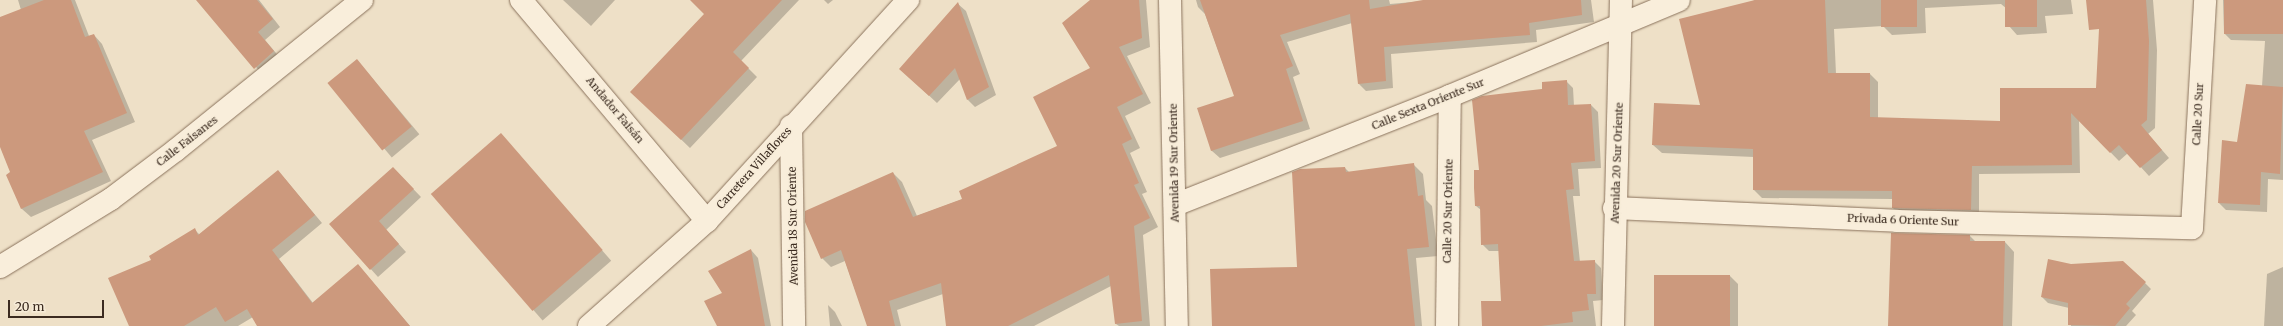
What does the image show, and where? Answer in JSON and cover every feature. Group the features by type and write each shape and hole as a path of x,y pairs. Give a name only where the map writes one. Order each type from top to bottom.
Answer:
{"street":[{"name":"Calle Faisanes","path":"0,267 111,199 176,150 362,0"},
{"name":"Andador Faisán","path":"521,0 707,221"},
{"name":"Carretera Villaflores","path":"589,326 707,221 791,126 908,0"},
{"name":"Avenida 19 Sur Oriente","path":"1170,0 1177,326"},
{"name":"Avenida 20 Sur Oriente","path":"1613,326 1614,208 1622,25 1621,0"},
{"name":"Calle Sexta Oriente Sur","path":"1174,205 1450,96 1679,0"},
{"name":"Calle 20 Sur","path":"2192,228 2205,0"},
{"name":"Calle 20 Sur Oriente","path":"1447,326 1450,96"},
{"name":"Avenida 18 Sur Oriente","path":"791,126 794,326"},
{"name":"Privada 6 Oriente Sur","path":"1614,208 1897,221 2192,228"}],"building":[{"path":"44,0 71,0 85,37 94,34 127,113 84,131 103,172 21,209 6,175 10,172 0,147 0,17"},
{"path":"196,0 257,0 273,19 258,32 274,51 254,69"},
{"path":"690,0 782,0 733,52 749,68 681,140 630,92 704,14"},
{"path":"1090,0 1139,0 1142,38 1119,47 1143,94 1117,107 1132,139 1122,144 1139,183 1134,185 1150,218 1134,226 1142,321 1115,324 1109,275 1008,326 946,326 941,283 889,301 895,326 867,326 841,250 821,259 805,222 805,211 893,172 913,217 962,199 959,191 1057,146 1033,97 1090,68 1062,23"},
{"path":"1200,0 1369,0 1370,9 1423,0 1581,0 1582,15 1529,23 1530,35 1384,47 1386,81 1358,84 1350,14 1280,35 1293,66 1286,69 1303,121 1211,151 1197,108 1234,96"},
{"path":"1755,0 1825,0 1828,73 1870,73 1870,117 2000,121 2000,88 2096,88 2099,29 2089,30 2086,0 2146,0 2149,41 2147,120 2141,125 2162,150 2140,168 2119,145 2110,153 2071,113 2072,165 1972,166 1971,210 1892,208 1892,191 1753,190 1753,149 1652,145 1654,103 1700,105 1679,19"},
{"path":"1881,0 1917,0 1917,27 1881,27"},
{"path":"2005,0 2037,0 2037,27 2005,27"},
{"path":"2224,0 2283,0 2283,34 2224,34"},
{"path":"958,2 989,87 967,100 955,68 929,96 899,69"},
{"path":"357,59 412,127 382,151 327,83"},
{"path":"1567,80 1568,105 1591,104 1595,161 1571,163 1574,189 1566,190 1574,261 1595,260 1596,294 1587,294 1589,310 1572,312 1573,322 1541,326 1482,326 1481,301 1501,301 1498,244 1481,245 1480,206 1475,206 1474,170 1479,170 1472,100 1482,96 1542,89 1542,82"},
{"path":"2246,84 2283,87 2280,174 2261,172 2260,205 2218,203 2222,140 2237,142"},
{"path":"501,133 603,250 533,311 431,194"},
{"path":"1414,163 1418,196 1423,195 1429,247 1407,249 1415,326 1212,326 1210,269 1297,267 1292,172 1300,169 1345,167 1346,172"},
{"path":"393,167 414,189 379,221 399,244 370,270 329,224"},
{"path":"278,170 315,215 272,250 312,303 358,264 410,326 257,326 247,309 225,322 216,307 184,326 129,326 108,278 151,260 149,256 195,228 198,235"},
{"path":"1891,233 1970,235 1970,241 2005,241 2003,326 1888,326"},
{"path":"751,249 765,326 717,326 704,301 722,293 708,271"},
{"path":"2048,259 2071,264 2123,261 2146,282 2126,304 2130,308 2115,326 2068,325 2068,303 2041,297"},
{"path":"1654,275 1730,275 1730,326 1654,326"}]}
